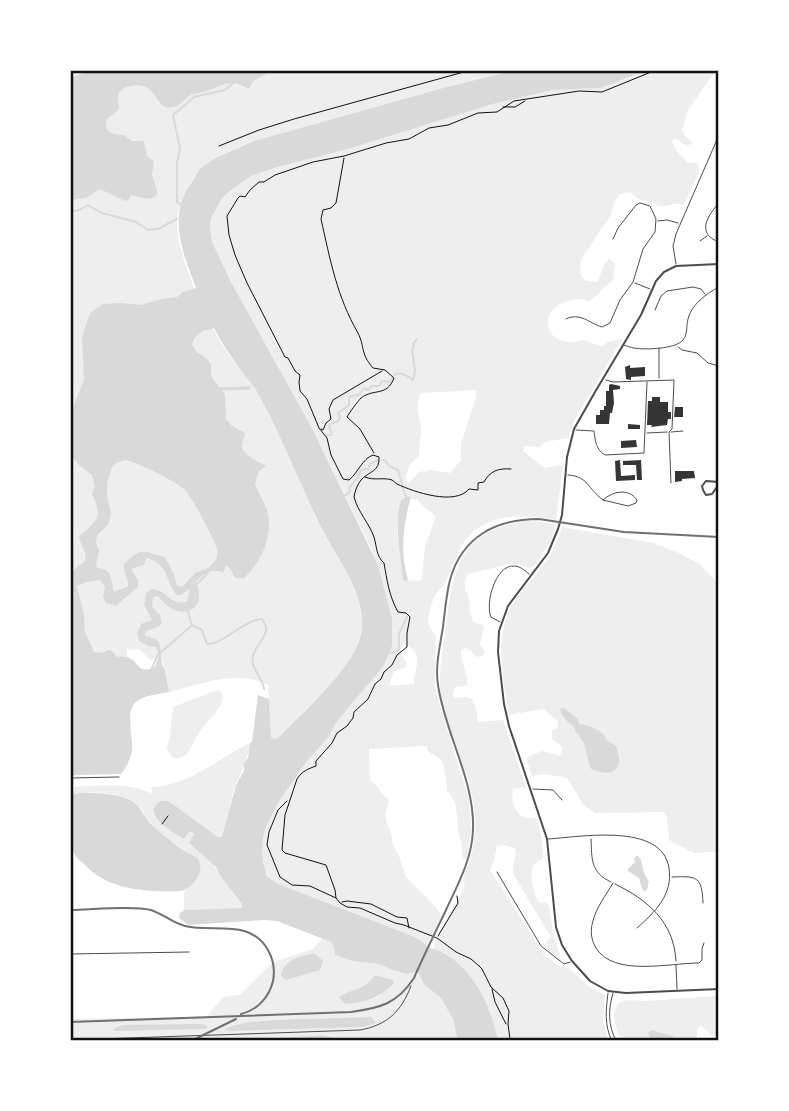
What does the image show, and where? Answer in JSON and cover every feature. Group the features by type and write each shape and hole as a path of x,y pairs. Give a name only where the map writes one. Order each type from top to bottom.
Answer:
{"street":[{"path":"676,266 673,246 680,224 719,135"},
{"path":"566,319 579,316 606,328 610,323 620,300 633,282 643,249 655,232 656,221 650,206 643,203 636,205 613,239"},
{"path":"719,203 710,212 706,227 708,235 719,242"},
{"path":"656,221 667,220 680,224"},
{"path":"700,241 708,235"},
{"path":"719,258 719,263 676,266 661,275 624,345 602,379 574,430 569,447 562,515 558,529 548,553 508,606 502,623 498,652 509,726 547,839 556,927 562,945 572,961 590,981 608,991 626,993 719,989"},
{"path":"633,282 652,290"},
{"path":"655,310 660,296 667,291 693,287 701,289 707,296"},
{"path":"624,345 633,348 659,348 682,342 690,313 719,287"},
{"path":"677,345 682,350 693,351 708,363 719,366"},
{"path":"659,348 659,380"},
{"path":"602,379 613,382 674,380 672,429 669,432 671,483"},
{"path":"574,430 594,431 595,442 604,455 644,453 647,381"},
{"path":"645,433 684,431"},
{"path":"565,475 578,475 603,500 628,506 637,500 633,495 622,492 610,494 603,500"},
{"path":"706,481 719,483 712,494 706,495 703,491 702,486 706,481"},
{"path":"502,623 491,617 488,608 499,574 514,566 531,575"},
{"path":"70,778 119,777"},
{"path":"531,789 550,789 562,800"},
{"path":"547,839 625,836 647,841 660,850 668,865 666,894 655,912 637,928"},
{"path":"591,837 594,867 599,875 637,896 655,912 671,934 675,947 677,991"},
{"path":"496,872 541,946 564,964 572,961"},
{"path":"669,877 696,878 702,886 703,903"},
{"path":"613,883 592,924 592,935 598,950 605,958 622,965 701,962 704,943"},
{"path":"70,954 189,952"},
{"path":"70,1040 374,1028 400,1008 411,986"},
{"path":"608,991 605,1014 612,1041"},
{"path":"614,992 609,1016 616,1041"}],"path":[{"path":"219,146 294,119 471,70"},
{"path":"376,455 367,457 351,478 343,479 331,455 327,438 300,391 300,375 279,348 235,255 229,235 228,216 238,198 245,197 259,182 313,162 410,138 429,128 448,125 478,113 497,112 514,101 579,91 602,92 656,70"},
{"path":"502,107 515,107 530,98"},
{"path":"336,898 326,865 282,850 284,822 300,774 316,766 316,761 337,733 347,726 354,712 368,699 384,672 406,648 410,617 406,613 398,612 393,602 385,577 384,563 379,559 373,535 358,510 354,497 359,482 380,464 379,457 360,429 347,417 361,399 390,387 394,378 385,370 373,368 364,358 359,335 342,303 321,219 323,210 336,203 344,156"},
{"path":"319,428 323,429 331,419 329,409 333,400 385,370"},
{"path":"365,477 372,480 392,480 418,492 450,498 469,489 478,490 478,483 484,482 495,470 510,469"},
{"path":"290,800 278,810 268,836 268,850 283,879 292,885 310,886 336,898 347,907 360,908 437,938 471,959 482,969 508,1027"},
{"path":"162,824 168,816"},
{"path":"437,938 458,903 457,896"},
{"path":"340,903 347,901 371,904 397,918 407,918 410,928"},
{"path":"491,987 503,998 509,1011 510,1040"}],"shaded area":[{"path":"70,70 515,70 254,141 211,161 199,171 188,187 177,219 181,250 194,288 219,340 253,385 263,403 317,521 349,577 360,606 362,621 360,636 348,662 325,690 274,739 271,737 268,685 256,680 231,678 169,692 165,669 157,648 159,657 150,660 139,649 127,650 132,751 121,774 70,775"},
{"path":"92,70 273,70 253,81 249,89 232,83 223,85 193,94 169,108 162,105 146,87 134,85 121,90 118,95 119,109 107,119 107,130 113,134 124,135 132,141 144,141 147,156 154,161 152,175 157,195 148,199 131,195 125,201 100,189 86,198 70,200 70,79"},
{"path":"515,70 647,70 601,88 553,90 493,104 251,176 222,198 211,218 210,227 212,242 231,282 313,430 378,565 392,618 392,646 383,667 304,765 268,822 262,850 267,876 278,884 415,937 427,947 454,960 466,971 483,997 498,1041 458,1041 453,1019 441,998 424,984 417,971 407,974 379,964 353,961 335,955 331,942 277,921 188,925 179,918 184,910 242,908 242,904 216,867 189,843 194,834 190,831 184,839 164,825 155,816 156,804 161,801 170,802 218,837 222,837 236,785 248,758 258,695 269,699 271,737 278,738 349,661 357,647 362,619 355,589 318,521 265,406 214,328 203,331 194,338 192,345 211,364 211,376 225,395 226,419 245,433 242,449 266,466 259,471 255,484 269,519 268,538 261,556 244,578 235,578 226,565 223,573 212,571 201,576 196,582 198,601 189,611 174,610 158,596 153,597 152,607 160,615 162,622 144,635 157,640 160,645 169,692 144,697 133,705 130,717 131,753 121,774 70,775 70,573 85,561 79,536 94,522 98,514 92,494 95,486 92,475 70,454 70,415 84,380 82,337 90,313 103,304 141,305 177,297 196,288 182,248 180,209 184,196 199,171 212,160 254,141","holes":["125,460 156,472 185,490 215,544 216,560 208,568 195,573 182,587 177,586 165,557 147,552 136,554 124,564 128,586 114,592 110,574 96,567 99,551 97,535 108,525 111,515 107,483 112,467","146,558 163,568 177,595 190,589 187,601 182,602 177,602 157,590 152,589 146,593 144,605 152,620 141,624 137,634 139,641 156,647 159,656 155,667 143,669 130,658 117,657 112,651 94,652 85,632 77,586 100,580 105,587 103,597 106,603 116,606 138,587 138,580 131,569 144,565"]},
{"path":"647,70 716,70 688,110 682,130 693,143 687,146 675,138 672,140 681,156 689,163 694,162 700,169 684,205 658,206 630,192 620,194 611,215 581,259 580,270 587,281 597,282 603,267 610,259 615,264 613,280 588,302 577,299 560,304 552,310 548,318 548,327 559,340 584,340 602,346 607,342 622,339 574,421 568,438 545,442 540,447 525,446 523,451 544,468 563,465 556,520 512,517 495,520 477,529 464,542 444,585 431,605 428,622 436,636 436,693 469,800 471,832 467,858 463,860 456,809 447,791 440,759 428,751 427,746 369,749 370,780 389,802 385,814 387,824 406,877 441,916 427,945 415,937 276,884 267,874 262,858 262,842 274,809 315,752 293,753 365,688 383,667 392,646 392,618 378,565 368,542 313,430 231,282 212,242 211,218 222,198 251,176 277,166 348,149 493,104 553,90 601,88","holes":["476,390 461,444 461,460 450,473 430,470 419,472 409,483 405,478 410,465 419,456 421,428 418,403 421,393","410,496 410,499 418,500 436,517 425,546 420,581 405,582 397,534 398,519","403,644 410,647 417,656 414,684 389,686 394,671 405,668 407,664 401,650"]},
{"path":"410,496 403,541 408,580 405,582 399,549 398,520 401,500"},
{"path":"525,521 555,525 551,542 534,566 530,568 510,564 467,574 465,590 472,619 484,627 480,644 484,655 477,657 467,648 461,649 467,686 455,687 453,694 454,698 472,699 478,722 503,720 526,787 513,789 514,805 520,815 536,818 541,833 543,859 534,866 532,884 538,902 546,902 549,905 554,938 560,954 552,954 546,947 551,937 515,877 515,849 505,845 497,846 490,870 545,956 570,969 588,986 605,995 603,1020 608,1041 498,1041 490,1013 477,986 458,964 433,949 464,887 475,830 471,792 445,713 440,689 451,592 455,575 471,546 484,535"},
{"path":"562,527 653,543 701,565 719,585 719,851 694,853 669,840 667,817 663,812 595,813 584,806 567,778 544,774 532,776 526,758 542,751 560,756 563,747 552,739 552,731 558,728 557,720 543,709 509,715 502,664 502,638 512,605 547,560"},
{"path":"218,690 223,694 219,708 187,753 181,758 173,758 166,748 170,738 173,707"},
{"path":"564,708 578,719 579,724 596,729 616,746 619,761 615,770 602,772 590,768 584,743 561,712 560,709"},
{"path":"250,743 222,838 170,802 183,839 190,831 195,835 219,874 242,904 242,908 184,910 184,893 197,858 157,830 143,811 128,799 99,793 70,795 70,787 102,785 134,787 153,794 151,787 190,777"},
{"path":"111,794 132,801 153,826 197,858 200,871 194,883 181,891 141,890 116,884 93,872 72,849 70,795"},
{"path":"637,855 649,882 645,891 639,878 628,871"},
{"path":"323,938 331,942 335,955 353,961 379,964 407,974 419,972 424,982 441,998 447,1008 458,1041 348,1041 322,1035 227,1041 70,1041 70,1019 206,1017 223,997 240,995 273,962 313,949","holes":["375,975 389,989 376,998 346,993 366,986","371,1017 363,1027 225,1029 252,1022"]},
{"path":"314,953 323,961 320,970 286,980 281,976 289,962"},
{"path":"375,975 393,980 394,983 383,993 365,1001 345,1004 339,997 362,987"},
{"path":"719,996 719,1037 710,1034 700,1025 697,1041 623,1041 616,1026 615,1010 623,1001"},
{"path":"371,1017 376,1023 363,1027 224,1029 264,1021"},
{"path":"204,1024 208,1027 205,1029 113,1031 116,1027 126,1025"},
{"path":"651,1030 673,1036 673,1041 650,1038 648,1033"},
{"path":"322,1035 348,1041 227,1041"}],"building":[{"path":"630,365 630,368 645,367 645,376 626,379 625,367"},
{"path":"611,384 620,386 620,389 613,390 614,403 609,424 596,424 596,415 600,415 600,410 604,410 606,406 606,391 609,391"},
{"path":"652,397 660,397 660,402 668,402 671,419 668,419 667,425 647,425 648,401 652,401"},
{"path":"675,407 683,407 683,417 674,417"},
{"path":"628,424 640,425 640,429 628,429"},
{"path":"636,440 637,447 621,448 621,441"},
{"path":"620,460 621,476 635,475 635,480 616,481 615,461"},
{"path":"641,460 642,480 637,480 636,465 623,465 623,461"},
{"path":"675,471 694,471 695,478 675,482"}],"waterway":[{"path":"181,205 177,202 177,163 180,148 173,115 194,97 225,90 233,83"},
{"path":"70,212 88,205 102,213 136,222 148,230 158,229 177,219"},
{"path":"394,375 401,374 413,380 415,371 412,350 417,339"},
{"path":"327,435 331,435 330,424 338,421 338,413 349,405 351,396 359,395 364,388 368,390 372,386 379,386 382,381 390,382 392,378"},
{"path":"217,389 249,388"},
{"path":"344,496 350,492 349,488 361,470 368,469 370,464 378,460"},
{"path":"382,460 398,470 402,484"},
{"path":"402,486 406,497"},
{"path":"197,584 208,573"},
{"path":"188,612 192,625 202,630 207,644 219,641 248,623 262,619 265,634 253,660 264,689"},
{"path":"388,652 399,650 399,634 407,617"},
{"path":"151,670 158,655 191,626"}],"railway":[{"path":"70,1022 351,1012 371,1009 401,994 414,978 460,881 472,841 469,793 437,678 449,586 463,552 472,541 496,527 509,522 539,519 624,532 719,537"},
{"path":"70,910 151,910 185,926 241,930 252,934 268,950 274,977 269,993 262,1002 241,1014"},
{"path":"191,1041 236,1019"}]}
